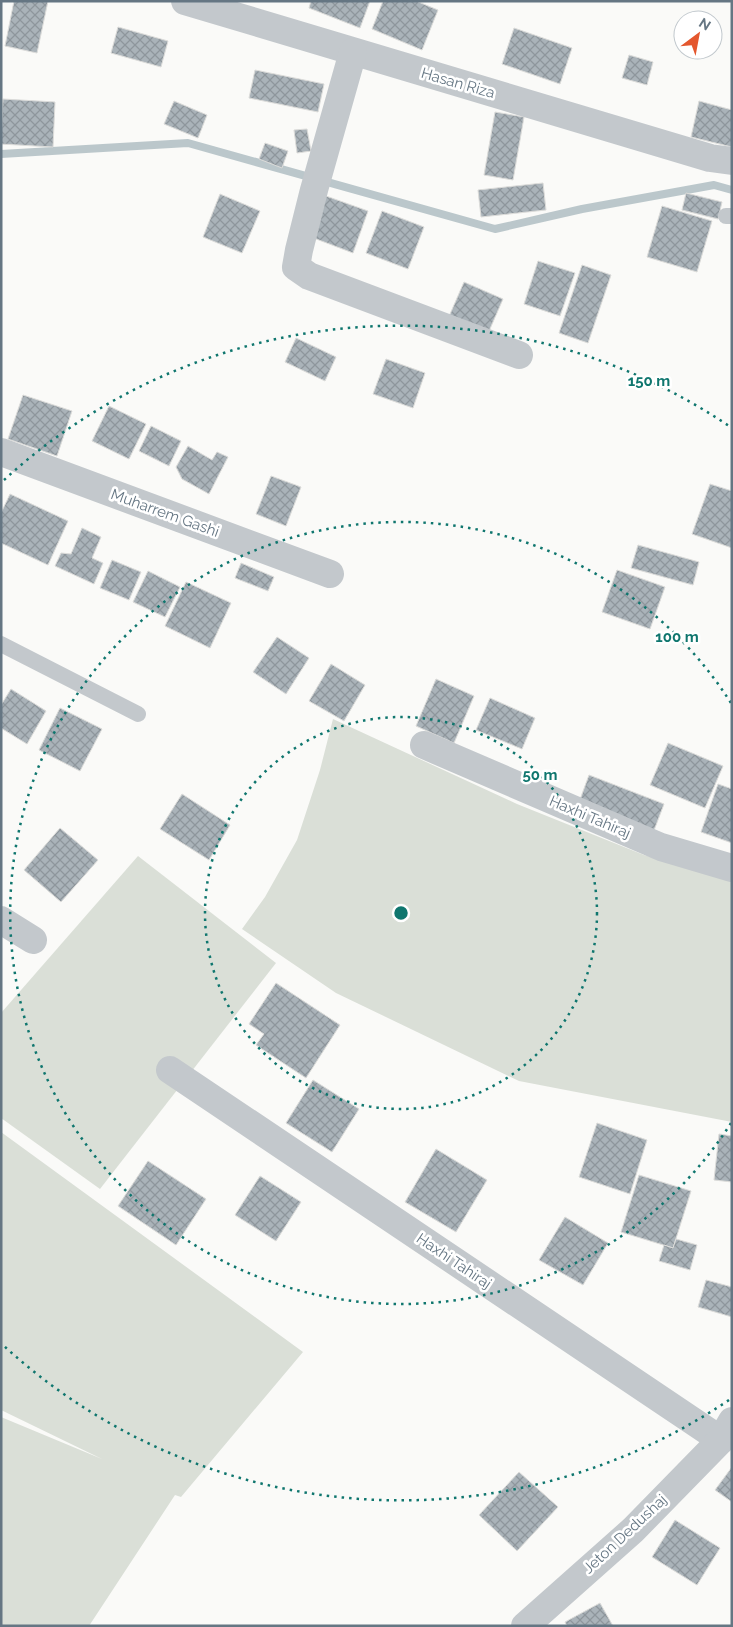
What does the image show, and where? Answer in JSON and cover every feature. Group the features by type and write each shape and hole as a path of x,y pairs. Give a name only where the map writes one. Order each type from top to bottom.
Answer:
{"street":[{"name":"Hasan Riza","path":"185,1 710,158 732,161"},
{"path":"353,52 298,250 296,267 309,276 519,355"},
{"name":"Muharrem Gashi","path":"1,452 330,574"},
{"name":"Haxhi Tahiraj","path":"424,745 661,847 732,868"},
{"path":"1,920 33,940"},
{"name":"Haxhi Tahiraj","path":"170,1070 726,1430"},
{"name":"Jeton Dedushaj","path":"525,1626 632,1530 726,1430"}],"lane":[{"path":"1,644 138,714"}],"shaded area":[{"path":"333,719 517,804 644,855 732,881 732,1122 519,1081 336,993 242,929 265,897 297,840 320,770"},
{"path":"138,856 276,963 100,1189 1,1118 1,1013"},
{"path":"1,1132 303,1352 181,1497 175,1495 89,1626 1,1626 1,1417 102,1459 1,1410"}],"building":[{"path":"14,1 48,1 37,53 5,46"},
{"path":"311,1 370,1 360,28 309,8"},
{"path":"383,1 416,1 438,10 422,50 372,29"},
{"path":"118,27 168,41 161,67 111,53"},
{"path":"514,28 572,48 560,84 502,64"},
{"path":"629,55 653,62 647,85 622,78"},
{"path":"255,70 324,84 318,112 249,98"},
{"path":"3,99 55,102 53,147 1,144"},
{"path":"174,101 207,115 198,138 164,124"},
{"path":"699,101 732,110 732,147 691,137"},
{"path":"495,112 524,117 513,180 484,175"},
{"path":"307,129 311,151 297,153 294,130"},
{"path":"265,143 288,151 282,168 259,159"},
{"path":"543,183 546,210 481,217 478,190"},
{"path":"686,193 722,202 718,219 682,210"},
{"path":"220,194 260,211 242,253 203,237"},
{"path":"326,196 368,211 353,253 311,237"},
{"path":"662,206 712,221 697,272 647,257"},
{"path":"382,211 424,227 408,269 366,253"},
{"path":"538,261 575,273 560,316 524,304"},
{"path":"582,265 611,275 588,343 559,333"},
{"path":"464,282 503,299 486,338 447,321"},
{"path":"296,338 336,357 325,381 285,362"},
{"path":"386,359 425,373 413,408 373,394"},
{"path":"23,395 72,411 57,456 8,439"},
{"path":"109,406 146,424 129,459 92,441"},
{"path":"151,426 181,441 169,466 139,451"},
{"path":"188,446 212,460 217,452 228,457 209,494 182,479 176,467"},
{"path":"271,476 301,487 286,526 256,514"},
{"path":"710,484 732,491 732,548 692,534"},
{"path":"10,494 68,521 48,565 1,543 1,513"},
{"path":"82,528 101,537 92,558 103,563 94,584 55,566 61,553 71,554"},
{"path":"638,545 699,562 693,585 631,568"},
{"path":"112,560 141,572 129,600 100,588"},
{"path":"241,563 274,577 268,591 235,578"},
{"path":"617,570 665,587 650,629 602,612"},
{"path":"148,571 180,587 165,617 133,602"},
{"path":"186,582 231,603 210,648 165,626"},
{"path":"277,637 309,658 286,694 253,672"},
{"path":"331,664 365,685 344,721 309,701"},
{"path":"436,679 474,696 454,743 416,726"},
{"path":"11,689 46,711 27,744 1,728 1,705"},
{"path":"490,698 535,718 522,749 476,730"},
{"path":"60,708 102,729 80,771 39,750"},
{"path":"668,743 723,766 705,808 650,785"},
{"path":"589,775 664,804 653,833 578,805"},
{"path":"718,784 732,789 732,843 701,832"},
{"path":"182,794 230,825 209,860 160,829"},
{"path":"60,828 98,860 61,902 24,870"},
{"path":"276,983 340,1025 306,1078 256,1045 264,1034 249,1024"},
{"path":"313,1080 359,1109 332,1152 286,1123"},
{"path":"597,1123 647,1140 630,1194 579,1177"},
{"path":"719,1134 732,1136 732,1182 714,1180"},
{"path":"436,1149 487,1180 456,1232 405,1202"},
{"path":"148,1161 206,1199 176,1245 118,1206"},
{"path":"639,1175 691,1191 673,1248 621,1232"},
{"path":"260,1176 301,1202 276,1241 235,1215"},
{"path":"565,1217 608,1243 583,1285 539,1260"},
{"path":"676,1239 697,1245 690,1270 659,1261 664,1245 673,1248"},
{"path":"706,1280 732,1287 732,1317 698,1307"},
{"path":"732,1467 732,1502 715,1490"},
{"path":"519,1472 558,1507 517,1551 479,1515"},
{"path":"675,1520 720,1548 697,1585 652,1557"},
{"path":"600,1603 613,1626 567,1626 565,1622"}],"waterway":[{"path":"1,154 188,143 495,229 582,209 714,185 732,190"}]}
